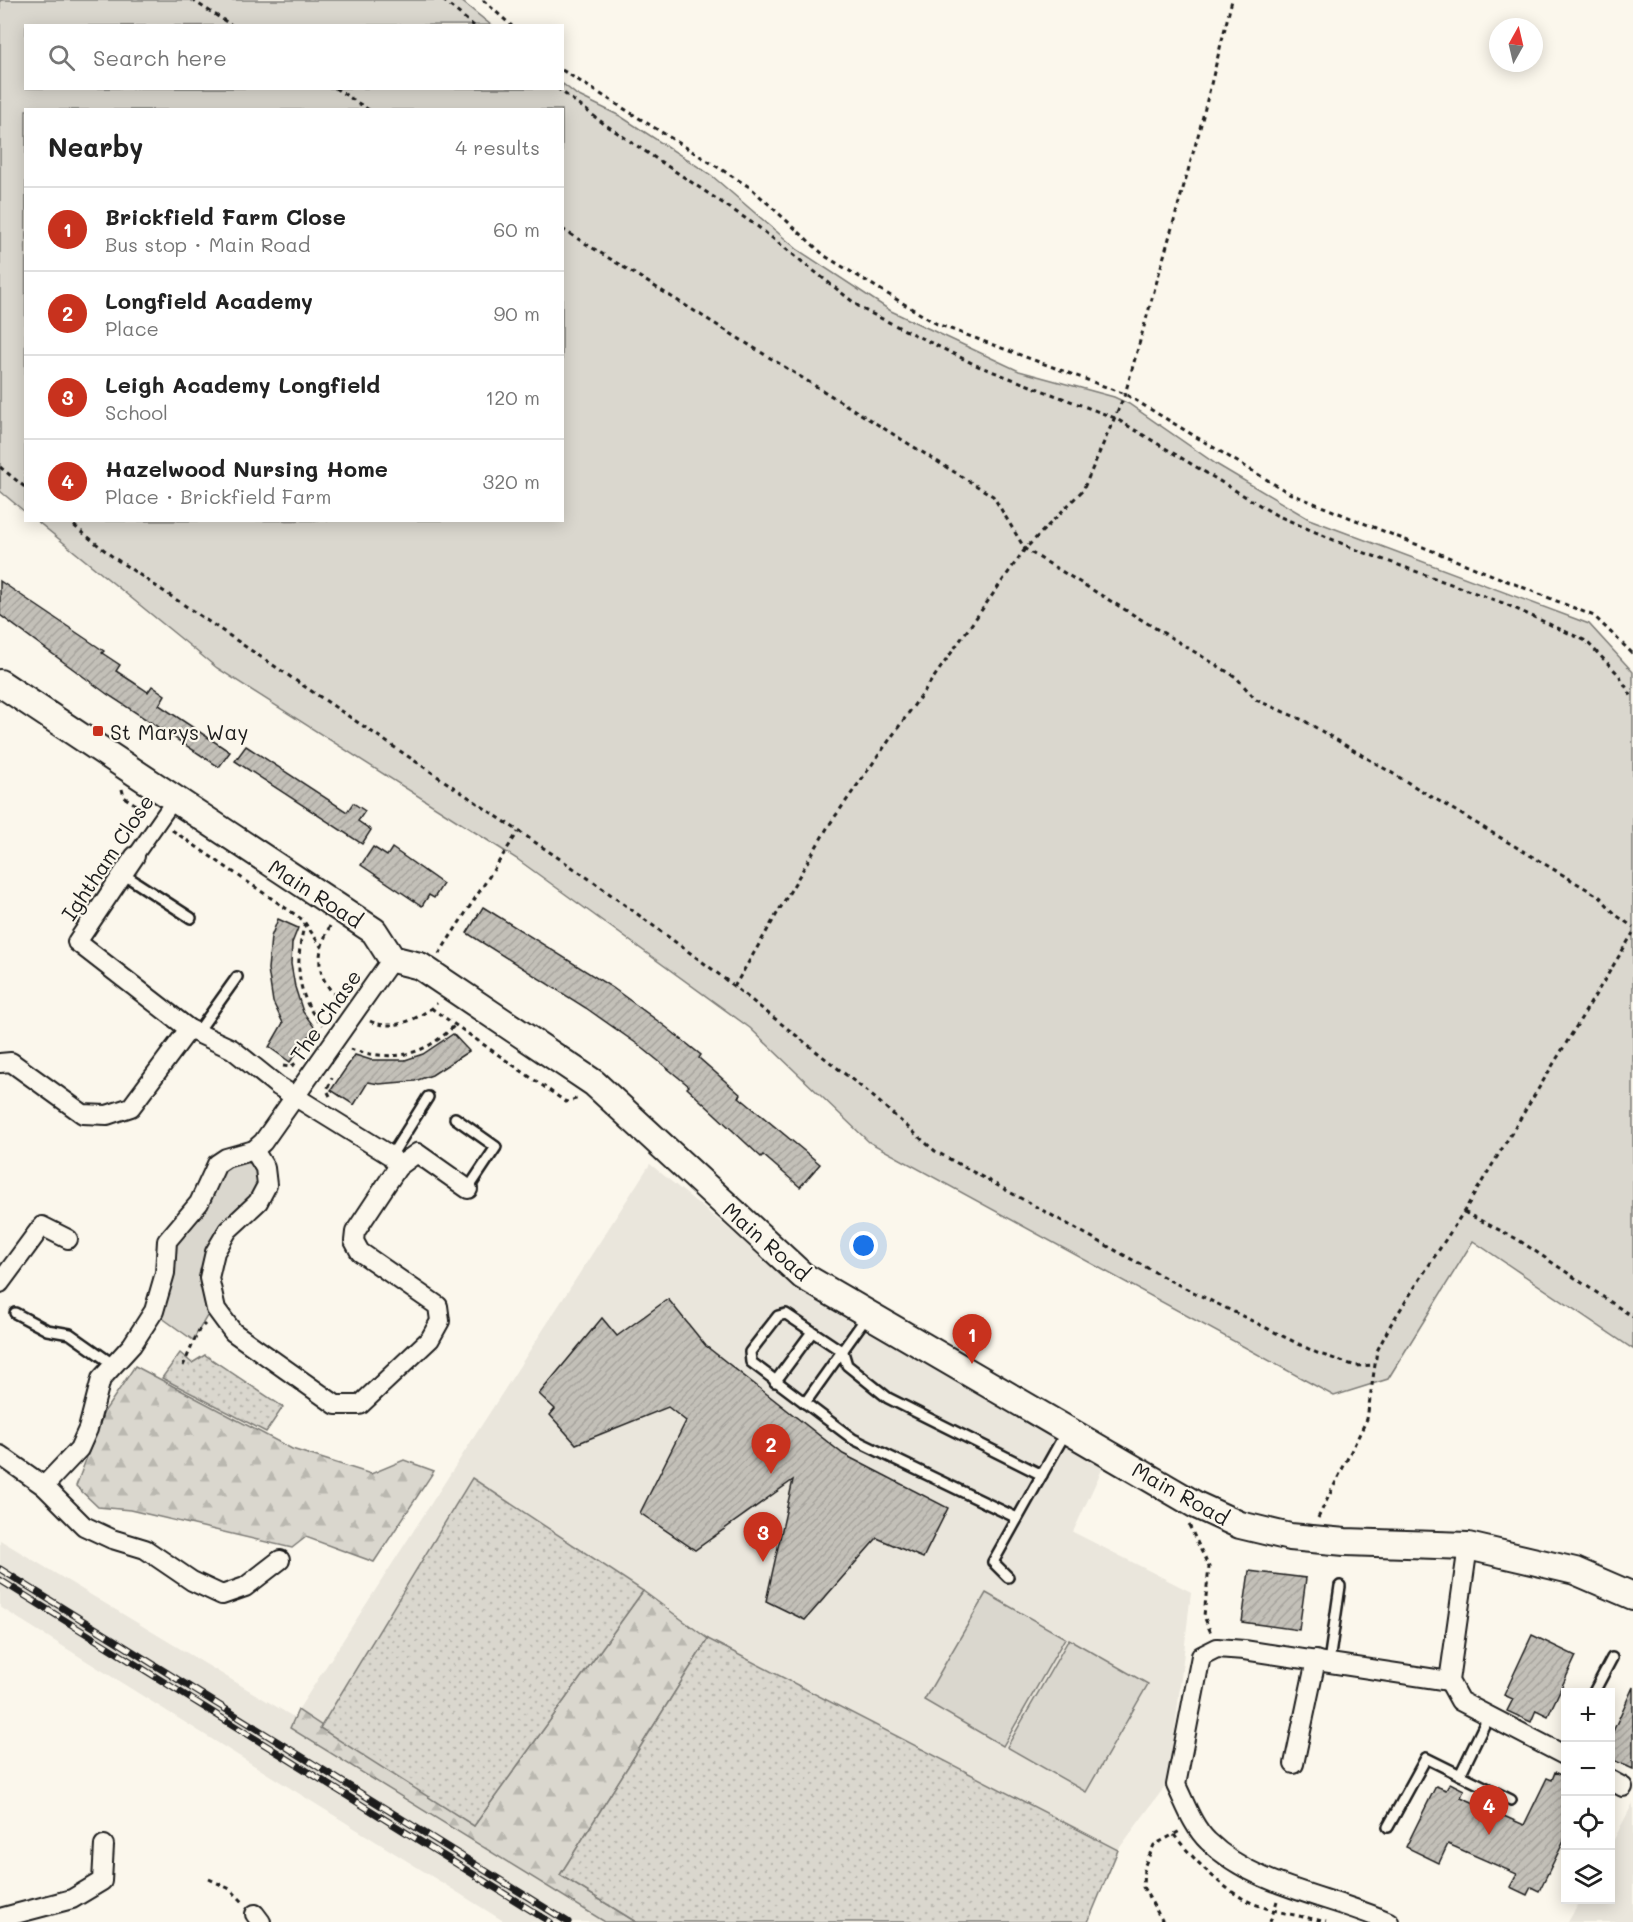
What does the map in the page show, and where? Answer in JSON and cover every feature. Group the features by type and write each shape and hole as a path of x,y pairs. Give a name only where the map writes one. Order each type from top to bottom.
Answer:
{"main road":[{"name":"Main Road","path":"0,683 374,931 392,959 420,966 428,971 603,1091 803,1276 1180,1495 1239,1525 1308,1539 1468,1546 1575,1571 1633,1596"}],"street":[{"name":"Ightham Close","path":"174,800 77,942 193,1031"},
{"name":"The Chase","path":"254,1150 266,1137 392,959"},
{"path":"0,1063 11,1062 83,1114 107,1115 131,1107 193,1031 232,1049 264,1077 394,1162"},
{"path":"44,1486 79,1449 90,1422 97,1387 132,1345 154,1311 165,1273 167,1241 199,1203 215,1167 226,1158 254,1150 265,1168 268,1183 258,1202 228,1230 215,1252 209,1278 216,1309 233,1332 336,1405 360,1405 430,1339 440,1320 438,1306 360,1252 354,1241 355,1232 394,1162 417,1153 468,1190"},
{"path":"0,1283 42,1226 68,1239"},
{"path":"0,1455 44,1486 84,1526 112,1539 145,1549 192,1581 222,1595 245,1587 280,1560"},
{"path":"1468,1546 1449,1681 1460,1701 1488,1717 1561,1751"},
{"path":"1389,1922 1337,1901 1263,1878 1227,1856 1207,1840 1194,1822 1176,1785 1201,1656 1217,1648 1322,1661 1449,1681"},
{"path":"1294,1764 1322,1661"},
{"path":"0,1918 72,1899 102,1881 104,1845"}],"lane":[{"path":"123,874 191,918"},
{"path":"193,1031 237,977"},
{"path":"394,1162 428,1096"},
{"path":"455,1119 496,1147 468,1190"},
{"path":"15,1313 47,1329 70,1334 114,1365"},
{"path":"1017,1518 853,1439 751,1362 750,1352 781,1314 786,1314 843,1352 847,1365 888,1398 1042,1475"},
{"path":"806,1403 868,1315"},
{"path":"775,1382 812,1332"},
{"path":"1008,1577 993,1562 1068,1428"},
{"path":"1322,1661 1340,1586"},
{"path":"1596,1688 1612,1658"},
{"path":"1460,1775 1488,1717"},
{"path":"1388,1827 1426,1758 1511,1800"}],"path":[{"path":"192,0 230,24"},
{"path":"443,0 472,24"},
{"path":"483,0 510,24"},
{"path":"734,987 829,825 1025,549 1083,490 1125,394 1193,154 1232,0"},
{"path":"564,71 752,188 825,256 938,324 1125,394 1288,493 1594,616 1633,654"},
{"path":"338,90 366,108"},
{"path":"561,90 603,123 757,226 862,309 978,366 1114,418 1276,515 1357,550 1503,603 1586,641 1619,675 1633,699"},
{"path":"564,230 993,496 1025,549 1236,677 1256,700 1303,720 1600,897 1616,915 1633,927"},
{"path":"0,467 24,486"},
{"path":"69,522 113,557 591,880 734,987 868,1093 935,1151 1171,1281 1296,1342 1356,1366 1375,1365"},
{"path":"118,763 124,797 305,923 322,948"},
{"path":"428,971 518,832"},
{"path":"305,923 297,959 299,979 306,1004 322,1025 339,999"},
{"path":"1308,1539 1367,1419 1377,1351 1391,1324 1464,1212 1633,933"},
{"path":"431,1008 566,1102 603,1091"},
{"path":"350,1049 388,1057 413,1053 439,1041 455,1025"},
{"path":"345,1058 356,1040"},
{"path":"276,1062 290,1067 296,1064 302,1054"},
{"path":"334,1075 327,1090 337,1102"},
{"path":"1464,1212 1517,1239 1633,1317"},
{"path":"183,1366 199,1330 216,1309"},
{"path":"1180,1495 1182,1511 1209,1567 1204,1616 1217,1648"},
{"path":"1163,1922 1143,1887 1144,1867 1154,1845 1194,1822"},
{"path":"209,1879 230,1889 258,1918"}],"shaded area":[{"path":"650,1164 818,1302 1105,1463 1073,1532 1191,1592 1169,1781 1118,1850 1088,1922 643,1922 298,1710"},
{"path":"0,1540 474,1826 625,1922 505,1922 0,1607"},
{"path":"1633,1803 1633,1922 1568,1922 1579,1904 1615,1904 1615,1837"}],"green space":[{"path":"0,0 460,0 490,24 24,24 24,90 564,90 564,85 577,95 620,116 711,175 798,250 891,311 1019,371 1114,397 1129,404 1216,464 1309,519 1589,624 1633,672 1633,1349 1473,1241 1388,1379 1334,1396 869,1142 750,1028 517,859 217,668 38,522 564,522 564,108 24,108 24,511 0,491"},
{"path":"243,1162 255,1164 261,1187 222,1230 212,1313 207,1316 193,1340 158,1315 177,1240 203,1212 224,1167"},
{"path":"180,1353 192,1363 205,1355 283,1407 266,1432 162,1378"},
{"path":"135,1366 292,1449 371,1474 404,1460 434,1471 374,1562 306,1537 292,1548 130,1510 98,1507 76,1486 104,1412"},
{"path":"472,1478 643,1591 474,1826 320,1728"},
{"path":"643,1591 708,1639 560,1875 636,1922 605,1922 290,1728 298,1710 474,1826"},
{"path":"986,1593 1065,1638 1003,1746 924,1700"},
{"path":"708,1639 1118,1850 1088,1922 636,1922 560,1875"},
{"path":"1069,1639 1148,1684 1086,1792 1007,1747"}],"building":[{"path":"0,581 104,651 102,653 120,665 116,671 148,692 152,686 165,695 159,705 230,752 219,767 107,694 0,615"},
{"path":"246,746 347,812 353,803 365,811 358,821 371,830 362,844 235,761"},
{"path":"373,847 387,856 392,848 443,884 434,898 429,895 422,906 361,865"},
{"path":"483,907 613,988 666,1027 701,1055 699,1058 741,1095 739,1097 820,1164 800,1187 763,1155 761,1157 687,1088 689,1086 640,1046 586,1008 467,933"},
{"path":"278,919 298,928 292,943 291,964 303,1012 315,1028 290,1062 269,1047 283,1023 273,1002 268,969 271,937"},
{"path":"453,1034 469,1051 432,1075 415,1081 379,1084 368,1082 354,1105 331,1090 355,1055 371,1060 405,1060 423,1054"},
{"path":"668,1299 706,1346 843,1454 948,1508 923,1558 877,1538 805,1620 766,1601 793,1480 695,1550 640,1513 686,1421 668,1407 576,1444 550,1415 555,1409 539,1394 602,1318 617,1336"},
{"path":"1249,1571 1306,1578 1299,1630 1242,1622"},
{"path":"1532,1635 1576,1656 1548,1716 1536,1710 1531,1722 1507,1711 1513,1699 1504,1695"},
{"path":"1633,1687 1633,1769 1615,1761 1615,1727"},
{"path":"1555,1772 1561,1775 1561,1847 1539,1891 1531,1887 1527,1895 1510,1887 1517,1874 1448,1844 1439,1863 1406,1847 1436,1786 1446,1790 1450,1783 1464,1790 1461,1797 1524,1825 1547,1778 1552,1780"}],"railway":[{"path":"0,1569 568,1922"},
{"path":"0,1580 550,1922"}],"place":[{"name":"St Marys Way","path":"98,731"},
{"name":"Brickfield Farm Close","path":"972,1364"},
{"name":"Longfield Academy","path":"771,1474"},
{"name":"Leigh Academy Longfield","path":"763,1562"},
{"name":"Hazelwood Nursing Home","path":"1489,1835"}]}
